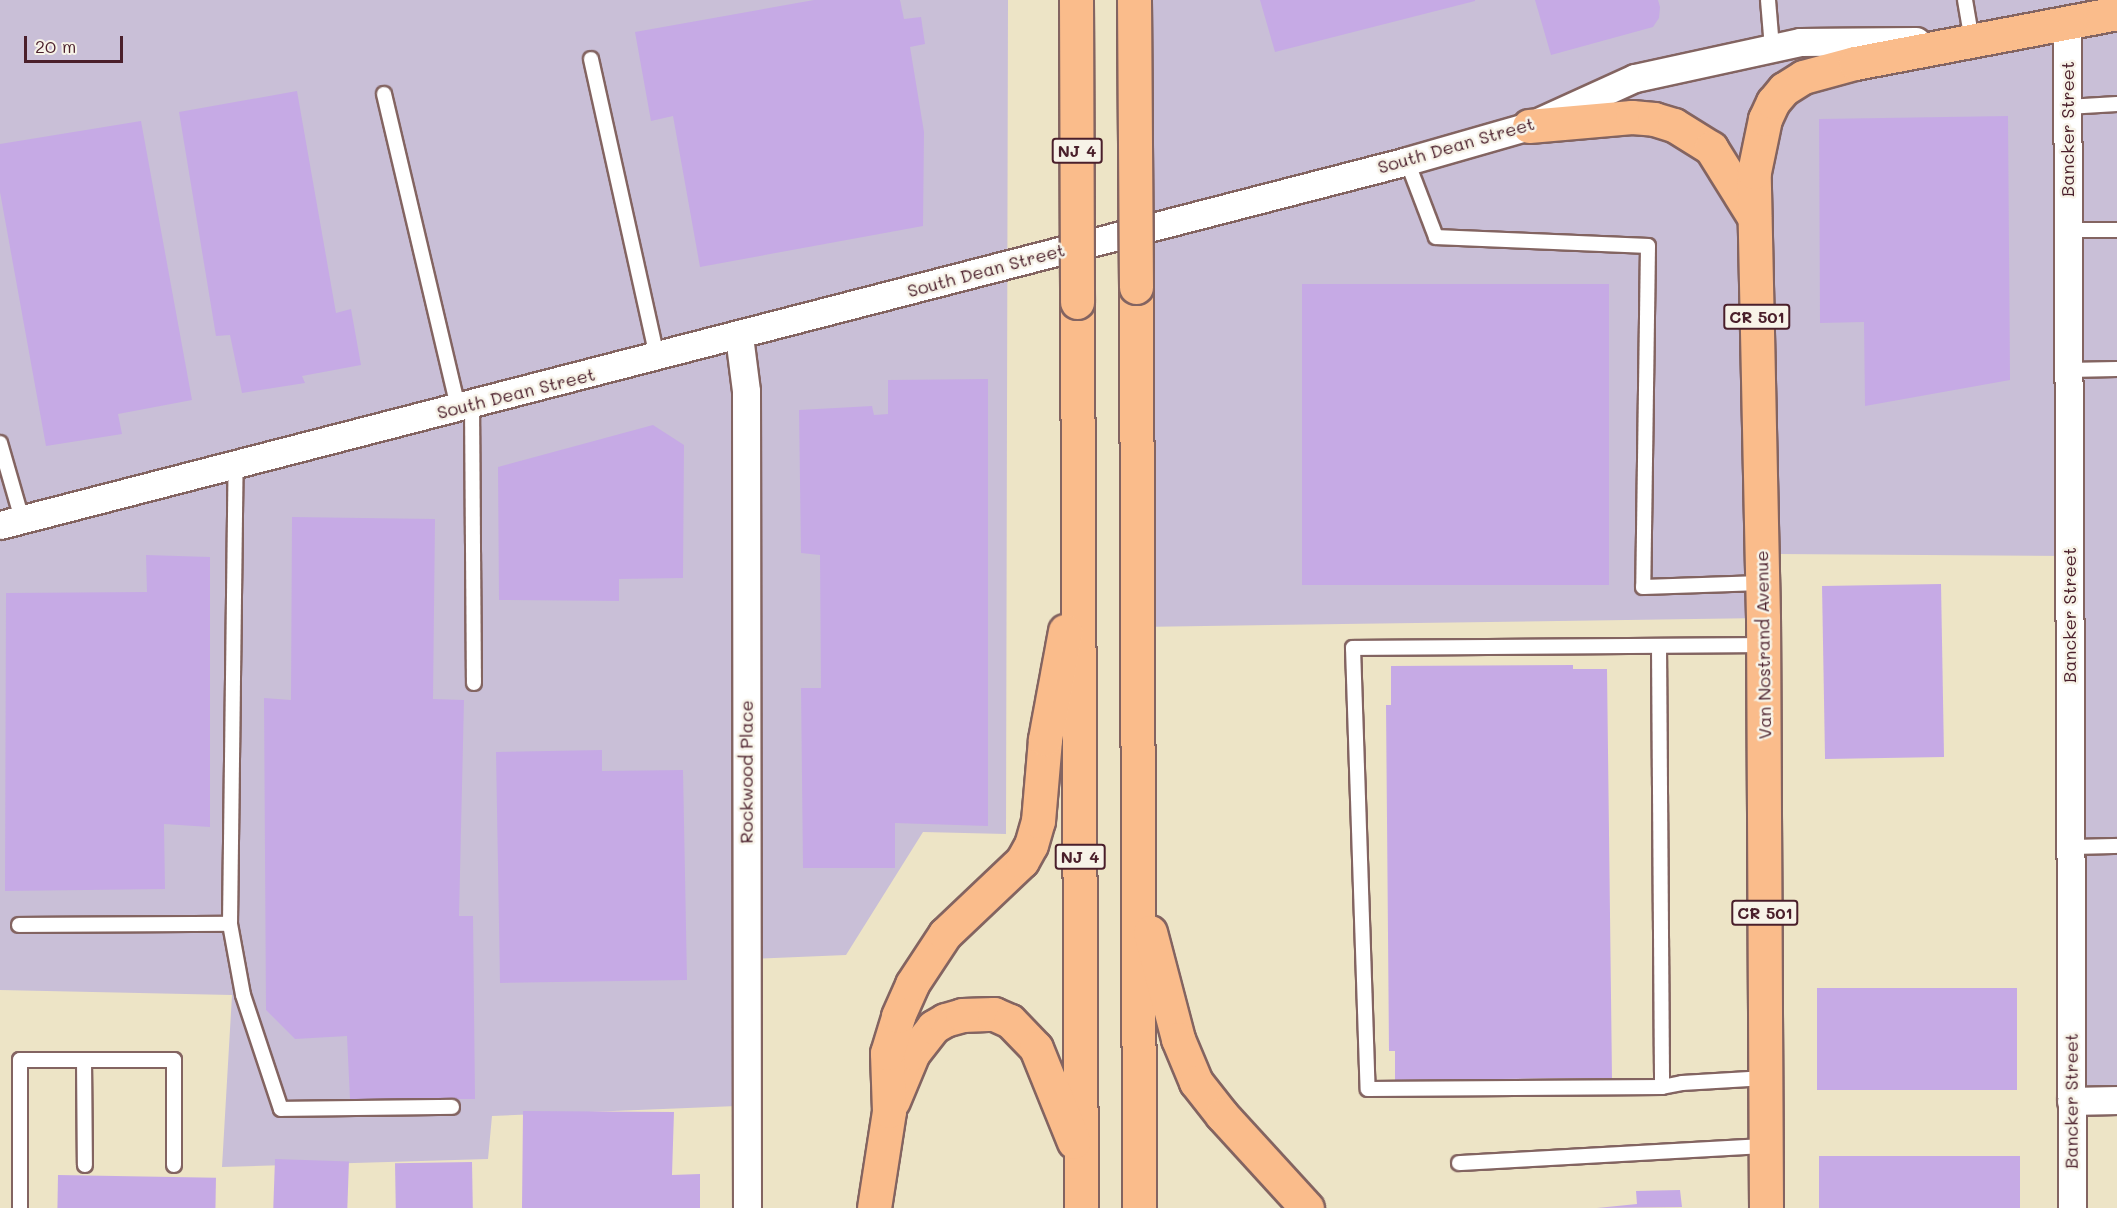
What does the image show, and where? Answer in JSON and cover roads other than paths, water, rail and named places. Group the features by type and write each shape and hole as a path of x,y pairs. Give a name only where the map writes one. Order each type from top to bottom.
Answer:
{"main road":[{"name":"NJ 4","path":"1076,0 1082,1208"},
{"path":"1134,0 1139,1208"},
{"name":"South Dean Street","path":"1785,88 1803,76 1826,70 2117,13"},
{"name":"Van Nostrand Avenue","path":"1766,1208 1763,645 1754,172 1765,118 1773,102 1785,88"},
{"path":"1529,126 1632,117 1674,125 1711,148 1755,220"},
{"path":"873,1208 889,1111 887,1053 898,1016 912,984 945,934 1022,861 1031,845 1042,794 1045,739 1079,553"},
{"path":"1138,886 1178,1039 1196,1082 1222,1115 1307,1208"},
{"path":"889,1111 913,1053 933,1027 945,1020 962,1015 994,1014 1010,1021 1036,1048 1081,1161"}],"street":[{"name":"Bancker Street","path":"2067,21 2072,1208"},
{"name":"South Dean Street","path":"11,522 739,336 1407,161 1529,126 1635,78 1800,42 1972,41"},
{"name":"Rockwood Place","path":"739,336 746,390 747,1208"},
{"path":"2071,1101 2117,1100"}],"lane":[{"path":"1768,0 1772,48"},
{"path":"1965,0 1972,41"},
{"path":"591,59 657,357"},
{"path":"384,94 465,406 474,683"},
{"path":"2067,106 2117,104"},
{"path":"1407,161 1436,237 1648,246 1643,587 1762,583"},
{"path":"2068,230 2117,230"},
{"path":"2068,370 2117,369"},
{"path":"0,443 11,522"},
{"path":"236,465 231,924 243,995 281,1109 452,1107"},
{"path":"1763,645 1353,648 1368,1089 1662,1087 1682,1083 1766,1078"},
{"path":"1659,646 1662,1087"},
{"path":"2070,847 2117,846"},
{"path":"19,925 231,924"},
{"path":"20,1208 20,1060 174,1060 174,1165"},
{"path":"84,1060 85,1165"},
{"path":"1459,1163 1766,1146"}]}
